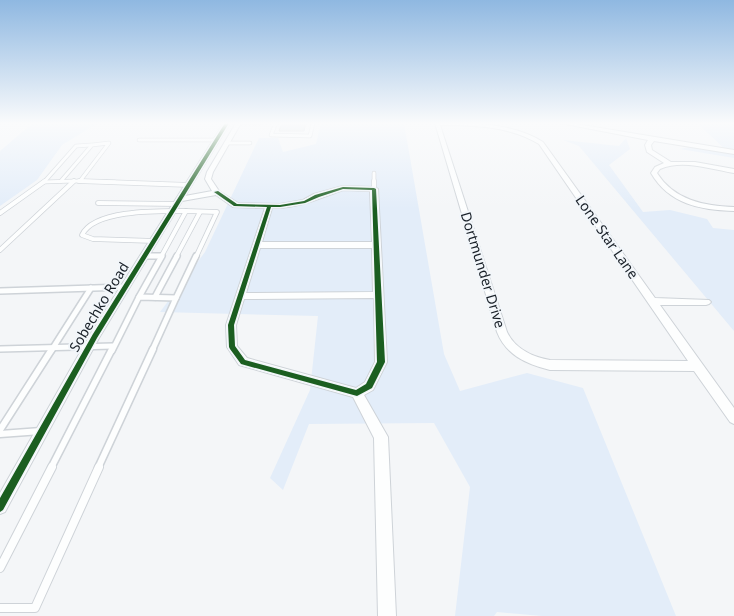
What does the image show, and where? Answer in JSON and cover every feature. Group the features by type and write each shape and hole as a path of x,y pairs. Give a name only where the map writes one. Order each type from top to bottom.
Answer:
{"street":[{"name":"Sobechko Road","path":"0,507 89,347 125,287 189,185 214,152"},
{"path":"217,152 208,180 216,192 236,205 269,207 295,204 344,188 374,189 380,362 369,386 357,393"},
{"name":"Dortmunder Drive","path":"446,152 502,332 512,347 525,357 550,365 698,366"},
{"name":"Lone Star Lane","path":"547,152 734,418"},
{"path":"650,152 669,163 734,171"},
{"path":"669,163 657,168 654,173 658,180 677,196 708,207 734,209"},
{"path":"177,205 212,195 216,192"},
{"path":"269,207 231,325 232,346 243,362 357,393 382,437 387,616"},
{"path":"257,245 375,245"},
{"path":"241,296 378,295"},
{"path":"652,301 706,302"}],"lane":[{"path":"0,213 45,181 71,152"},
{"path":"61,181 86,152"},
{"path":"80,181 102,152"},
{"path":"374,173 374,189"},
{"path":"45,181 189,185"},
{"path":"0,250 74,181"},
{"path":"0,608 35,608 216,212 186,211 177,205 98,203"},
{"path":"154,241 93,238 82,235 85,229 117,215 177,205"},
{"path":"0,568 113,346 186,211"},
{"path":"155,297 200,212"},
{"path":"145,256 161,256"},
{"path":"0,291 125,287"},
{"path":"0,432 91,288"},
{"path":"139,297 176,298"},
{"path":"0,348 113,346"},
{"path":"0,432 42,431"}],"shaded area":[{"path":"0,152 57,152 37,180 0,206"},
{"path":"252,152 409,152 444,354 460,391 527,373 583,388 676,616 542,616 497,612 494,616 455,616 470,487 434,423 309,424 283,490 270,478 310,390 318,316 160,312 205,252"},
{"path":"584,152 626,152 609,165 643,212 670,210 707,219 713,228 734,230 734,331"},
{"path":"696,152 734,152 734,158"}],"cycle path":[{"path":"0,507 95,336 209,152"},
{"path":"216,192 236,205 280,206 305,202 343,188 374,189 381,362 369,386 357,393 243,362 232,347 231,325 269,207"}]}
